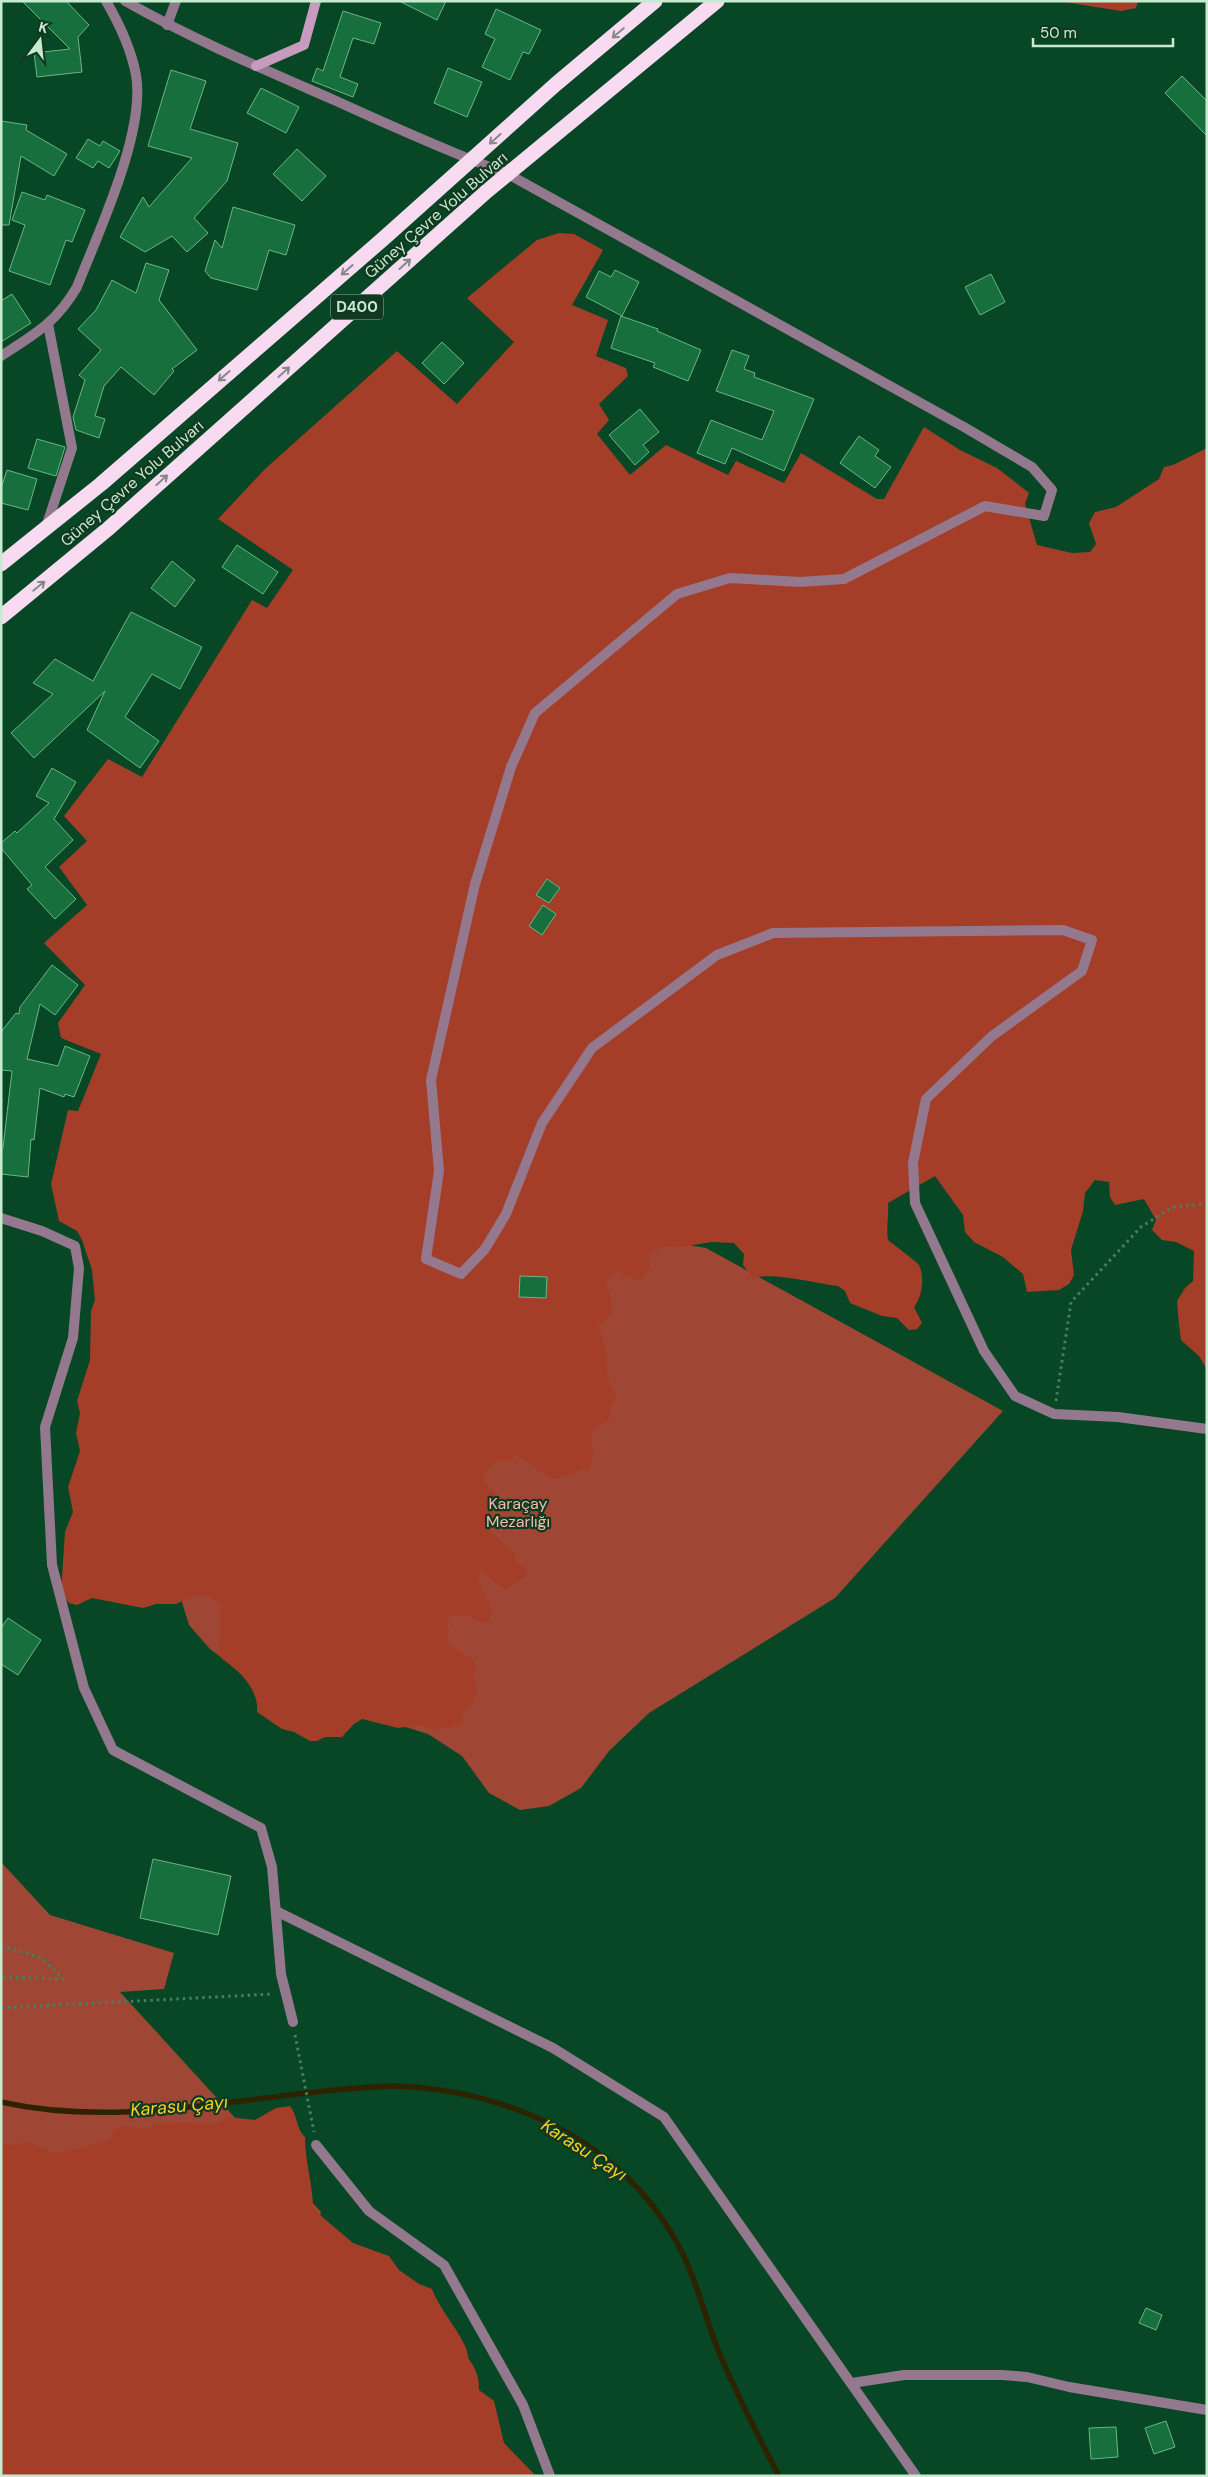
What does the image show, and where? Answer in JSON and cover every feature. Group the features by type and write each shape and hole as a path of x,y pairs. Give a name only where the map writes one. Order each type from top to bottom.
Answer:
{"highway":[{"name":"Güney Çevre Yolu Bulvarı","path":"1,564 108,478 471,161 556,84 655,1"},
{"name":"Güney Çevre Yolu Bulvarı","path":"1,617 109,528 508,174 717,1"}],"street":[{"path":"1,356 60,314 77,287 128,153 136,102 136,77 120,23 106,1"},
{"path":"125,1 167,25 256,66 471,161 508,174 964,427 1032,467 1052,490 1044,516 985,506 844,579 800,582 730,578 677,594 535,713 511,767 476,884 431,1080 439,1171 426,1259 461,1274 485,1249 506,1214 542,1123 592,1048 717,954 773,933 1063,930 1092,940 1082,971 992,1036 926,1099 912,1163 915,1203 984,1351 1015,1396 1054,1414 1118,1417 1207,1429"},
{"path":"167,25 176,1"},
{"path":"256,66 304,45 316,1"},
{"path":"45,530 72,448 48,324"},
{"path":"1,1218 42,1231 76,1246 79,1268 73,1338 45,1427 52,1565 84,1688 113,1750 261,1828 272,1867 281,1974 293,2022"},
{"path":"276,1911 553,2048 664,2117 916,2476"},
{"path":"316,2145 369,2211 444,2265 523,2405 550,2476"},
{"path":"852,2383 904,2375 1002,2375 1207,2410"}],"path":[{"path":"1054,1414 1071,1302 1141,1227 1173,1207 1207,1204"},
{"path":"1,1946 42,1958 63,1980 1,1977"},
{"path":"1,2008 286,1994"},
{"path":"293,2022 316,2145"}],"green space":[{"name":"Karaçay Mezarlığı","path":"600,1229 706,1248 1003,1411 835,1598 649,1713 609,1751 581,1788 549,1806 520,1810 489,1793 462,1756 428,1734 249,1678 210,1649 189,1625 174,1576"},
{"path":"1,1862 50,1915 174,1953 164,1989 120,1992 321,2212 270,2424 1,2476"}],"shaded area":[{"path":"1058,1 1138,1 1136,8 1121,11"},
{"path":"559,233 574,234 603,250 572,305 608,320 596,356 626,368 628,376 599,404 609,420 597,434 630,475 666,445 728,475 736,461 784,483 801,453 877,499 884,499 924,427 960,450 997,468 1029,493 1025,504 1037,545 1072,553 1090,552 1096,544 1089,523 1095,512 1116,507 1159,479 1164,467 1173,465 1207,448 1207,1370 1199,1356 1181,1340 1179,1325 1177,1301 1185,1288 1193,1281 1194,1251 1176,1242 1162,1240 1152,1230 1156,1220 1144,1199 1115,1205 1110,1197 1109,1182 1095,1180 1085,1193 1083,1211 1071,1250 1074,1275 1069,1284 1059,1290 1027,1292 1023,1274 1003,1257 974,1242 965,1232 963,1215 935,1176 888,1203 888,1240 917,1263 921,1270 922,1287 914,1307 922,1323 917,1329 909,1330 897,1318 882,1316 850,1303 845,1291 838,1286 783,1277 762,1276 753,1278 743,1265 744,1254 734,1243 712,1242 679,1247 664,1246 649,1254 650,1267 641,1282 617,1271 604,1281 610,1293 612,1316 599,1325 599,1328 606,1352 608,1379 616,1398 610,1404 610,1419 594,1430 590,1440 594,1454 589,1469 580,1470 566,1477 556,1478 539,1472 536,1467 516,1455 508,1460 492,1465 483,1476 485,1483 495,1493 492,1514 486,1519 486,1528 513,1551 517,1563 525,1568 527,1576 505,1590 481,1571 476,1576 492,1610 488,1623 477,1621 468,1615 450,1616 446,1623 449,1629 448,1644 471,1658 476,1665 473,1677 478,1692 472,1704 463,1710 461,1725 441,1729 430,1729 422,1725 398,1728 362,1719 354,1724 342,1737 325,1737 317,1741 310,1741 294,1732 282,1729 257,1712 255,1695 251,1688 241,1674 221,1658 219,1652 221,1626 219,1614 223,1607 208,1595 195,1595 176,1604 156,1604 143,1608 92,1598 77,1605 69,1603 61,1592 65,1532 73,1512 68,1487 80,1451 76,1433 80,1413 77,1401 90,1360 91,1311 95,1300 92,1270 82,1240 77,1231 59,1221 51,1184 68,1110 78,1111 101,1054 61,1038 58,1023 85,985 44,943 87,905 59,867 87,841 64,816 108,759 142,777 252,600 267,608 293,570 218,519 265,469 397,351 457,404 514,342 467,298 537,240"},
{"path":"290,2106 305,2137 313,2209 353,2243 389,2256 399,2270 419,2284 432,2289 466,2348 469,2359 477,2374 479,2390 494,2401 504,2443 536,2476 1,2476 1,2146 29,2142 55,2154 110,2140 115,2130 121,2126 145,2129 156,2125 186,2122 201,2125 218,2122 229,2117 255,2120 276,2108"}],"building":[{"path":"22,1 66,1 89,25 78,37 82,72 37,77 34,53 70,49"},
{"path":"399,1 446,1 437,20"},
{"path":"496,9 541,30 529,54 523,52 510,80 482,67 495,39 485,34"},
{"path":"343,11 381,23 374,44 353,38 340,77 358,84 353,97 312,81 317,68 323,71"},
{"path":"448,68 482,82 467,117 434,103"},
{"path":"171,70 206,81 190,129 238,143 227,181 194,218 208,233 187,252 172,236 145,252 120,237 143,197 149,207 192,158 148,146"},
{"path":"1182,76 1207,101 1207,136 1165,93"},
{"path":"261,88 299,107 286,133 247,113"},
{"path":"1,121 27,125 26,130 67,154 54,176 21,156 9,225 1,225"},
{"path":"88,139 100,146 103,141 120,151 109,168 98,161 93,168 76,158"},
{"path":"297,149 326,176 302,201 273,174"},
{"path":"22,192 45,200 47,195 85,210 72,242 66,240 50,285 9,271 25,225 12,220"},
{"path":"233,207 295,225 286,255 269,250 257,290 211,278 205,271 215,240 222,248"},
{"path":"146,263 169,270 159,300 197,350 172,369 174,371 154,395 121,367 104,386 95,416 105,419 99,438 76,430 73,417 85,380 79,375 101,350 78,329 96,310 112,280 136,293"},
{"path":"615,270 639,282 622,316 586,297 599,271 611,277"},
{"path":"991,274 1005,302 980,315 965,287"},
{"path":"12,294 31,323 1,342 1,301"},
{"path":"621,316 658,329 657,331 701,350 688,381 653,367 655,363 611,348"},
{"path":"442,342 464,363 444,384 422,363"},
{"path":"732,350 749,356 744,369 755,373 754,377 814,399 784,471 732,448 725,464 697,453 711,420 762,440 774,411 716,391"},
{"path":"640,409 659,432 643,445 649,452 635,465 609,435"},
{"path":"859,436 879,450 875,456 891,467 875,488 840,463"},
{"path":"37,439 65,447 56,476 28,468"},
{"path":"7,470 37,479 28,510 1,503 1,488"},
{"path":"237,545 278,572 263,594 222,567"},
{"path":"172,561 195,580 175,607 151,588"},
{"path":"131,612 202,647 180,689 152,674 125,717 159,741 140,768 87,730 105,691 34,758 11,733 53,694 33,683 55,659 93,681"},
{"path":"52,768 76,782 54,819 73,840 45,867 76,899 55,919 27,889 32,885 1,848 1,843 15,831 17,833 49,803 36,796"},
{"path":"547,879 560,888 549,903 536,895"},
{"path":"543,905 556,914 542,935 529,926"},
{"path":"52,965 78,985 55,1015 40,1004 27,1059 58,1066 65,1046 90,1056 74,1097 65,1094 64,1097 40,1088 34,1140 31,1139 28,1177 1,1174 1,1148 3,1148 12,1071 1,1070 1,1032 16,1013 19,1014 20,1007"},
{"path":"520,1276 547,1277 546,1298 519,1297"},
{"path":"8,1618 41,1640 18,1675 1,1664 1,1628"},
{"path":"153,1859 231,1876 218,1935 140,1918"},
{"path":"1146,2308 1162,2315 1156,2330 1139,2323"},
{"path":"1166,2421 1175,2447 1154,2454 1145,2428"},
{"path":"1116,2427 1118,2457 1091,2459 1089,2428"}],"waterway":[{"name":"Karasu Çayı","path":"1,2102 50,2110 148,2111 345,2089 394,2086 436,2090 478,2098 518,2110 556,2127 592,2148 624,2174 652,2205 676,2241 694,2280 725,2366 779,2476"}]}
